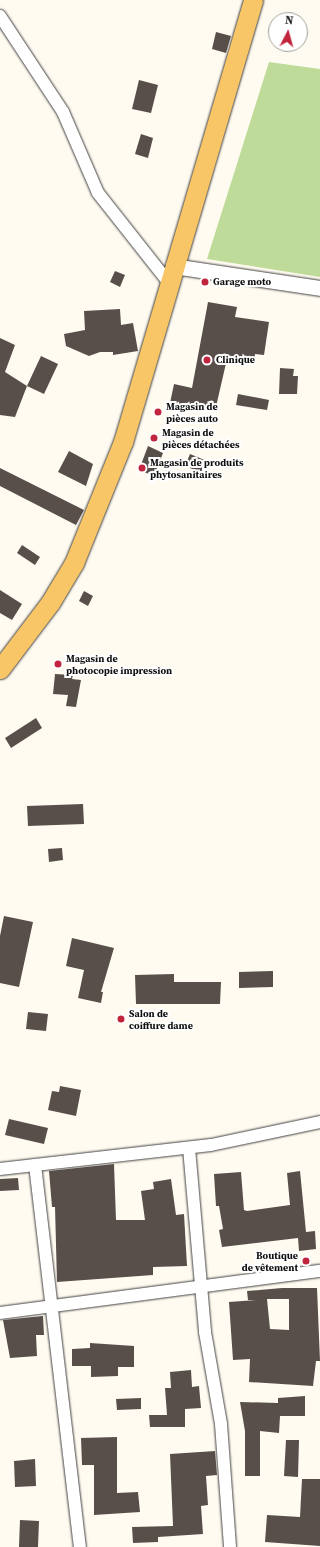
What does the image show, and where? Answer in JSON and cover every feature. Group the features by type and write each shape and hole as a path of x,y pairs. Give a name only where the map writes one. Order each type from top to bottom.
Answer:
{"main road":[{"path":"0,669 50,603 74,563 123,442 253,0"}],"street":[{"path":"0,16 63,112 98,193 171,275 320,288"},
{"path":"0,1169 189,1148 320,1122"},
{"path":"189,1148 203,1287 205,1332 221,1424 230,1547"},
{"path":"35,1165 80,1547"},
{"path":"0,1313 320,1271"}],"green space":[{"path":"269,62 320,69 320,277 207,259"}],"building":[{"path":"216,32 231,36 226,53 212,49"},
{"path":"139,80 158,85 151,113 132,109"},
{"path":"141,134 153,138 148,158 135,154"},
{"path":"115,271 125,275 120,287 110,282"},
{"path":"208,302 237,307 235,317 269,322 264,355 255,354 254,363 227,359 215,411 170,403 174,384 192,388"},
{"path":"120,309 121,325 133,323 138,351 113,355 113,352 100,352 89,356 66,346 64,334 85,330 84,311"},
{"path":"0,338 15,345 5,372 27,386 15,417 0,415"},
{"path":"41,356 58,364 44,394 27,386"},
{"path":"280,368 294,369 293,376 298,376 297,394 279,394"},
{"path":"238,394 269,400 267,410 236,405"},
{"path":"148,446 163,453 154,476 139,470"},
{"path":"69,451 93,464 86,486 58,472"},
{"path":"190,454 207,461 202,473 185,466"},
{"path":"0,468 84,510 76,525 0,486"},
{"path":"22,545 40,557 35,565 17,553"},
{"path":"0,590 22,604 12,620 0,613"},
{"path":"84,591 93,596 88,606 79,601"},
{"path":"55,674 73,675 72,679 81,680 76,707 66,706 68,695 53,694"},
{"path":"36,718 42,728 11,748 5,738"},
{"path":"83,804 84,824 28,826 27,806"},
{"path":"62,848 63,860 49,862 48,849"},
{"path":"4,916 33,922 19,987 0,983 0,936"},
{"path":"72,938 114,948 101,992 103,992 101,1003 78,998 84,970 66,966"},
{"path":"273,971 273,987 239,988 239,972"},
{"path":"174,974 174,982 221,982 220,1004 136,1004 135,975"},
{"path":"28,1012 48,1014 46,1031 26,1029"},
{"path":"60,1086 81,1090 76,1116 48,1110 52,1091 59,1092"},
{"path":"9,1119 48,1128 44,1144 5,1135"},
{"path":"114,1164 116,1220 145,1220 141,1191 154,1189 153,1182 171,1179 176,1215 184,1214 187,1266 153,1267 153,1275 57,1282 55,1207 52,1207 49,1171"},
{"path":"300,1171 306,1232 315,1231 316,1249 299,1251 298,1238 222,1247 219,1230 223,1229 219,1206 216,1206 214,1174 241,1172 244,1210 247,1211 290,1205 287,1173"},
{"path":"18,1178 19,1190 0,1191 0,1179"},
{"path":"282,1288 317,1288 320,1361 316,1361 313,1386 249,1382 250,1359 233,1360 229,1302 256,1300 248,1300 247,1291","holes":["267,1299 289,1299 289,1330 270,1329"]},
{"path":"43,1316 44,1335 36,1335 37,1356 10,1358 3,1320"},
{"path":"90,1343 134,1346 134,1367 118,1367 118,1376 91,1377 91,1366 72,1366 72,1349 90,1348"},
{"path":"191,1370 192,1387 199,1386 201,1408 185,1409 185,1427 150,1427 149,1415 167,1415 165,1388 171,1388 170,1372"},
{"path":"305,1396 305,1416 280,1416 279,1433 260,1431 260,1476 245,1476 245,1431 240,1402 278,1403 278,1398"},
{"path":"141,1398 141,1409 117,1410 116,1399"},
{"path":"117,1437 117,1493 138,1492 140,1512 94,1515 94,1465 82,1465 81,1438"},
{"path":"286,1440 299,1440 298,1477 284,1476"},
{"path":"215,1451 217,1475 206,1476 208,1505 201,1506 203,1534 158,1537 158,1542 133,1543 132,1527 173,1526 170,1454"},
{"path":"35,1459 36,1486 15,1487 14,1461"},
{"path":"302,1479 320,1479 320,1546 265,1542 267,1515 300,1517"},
{"path":"20,1520 39,1521 38,1547 19,1547"}],"place":[{"name":"Garage moto","path":"205,282"},
{"name":"Clinique","path":"207,360"},
{"name":"Magasin de pièces auto","path":"158,412"},
{"name":"Magasin de pièces détachées","path":"154,438"},
{"name":"Magasin de produits phytosanitaires","path":"142,468"},
{"name":"Magasin de photocopie impression","path":"58,664"},
{"name":"Salon de coiffure dame","path":"121,1019"},
{"name":"Boutique de vêtement","path":"306,1261"}]}
